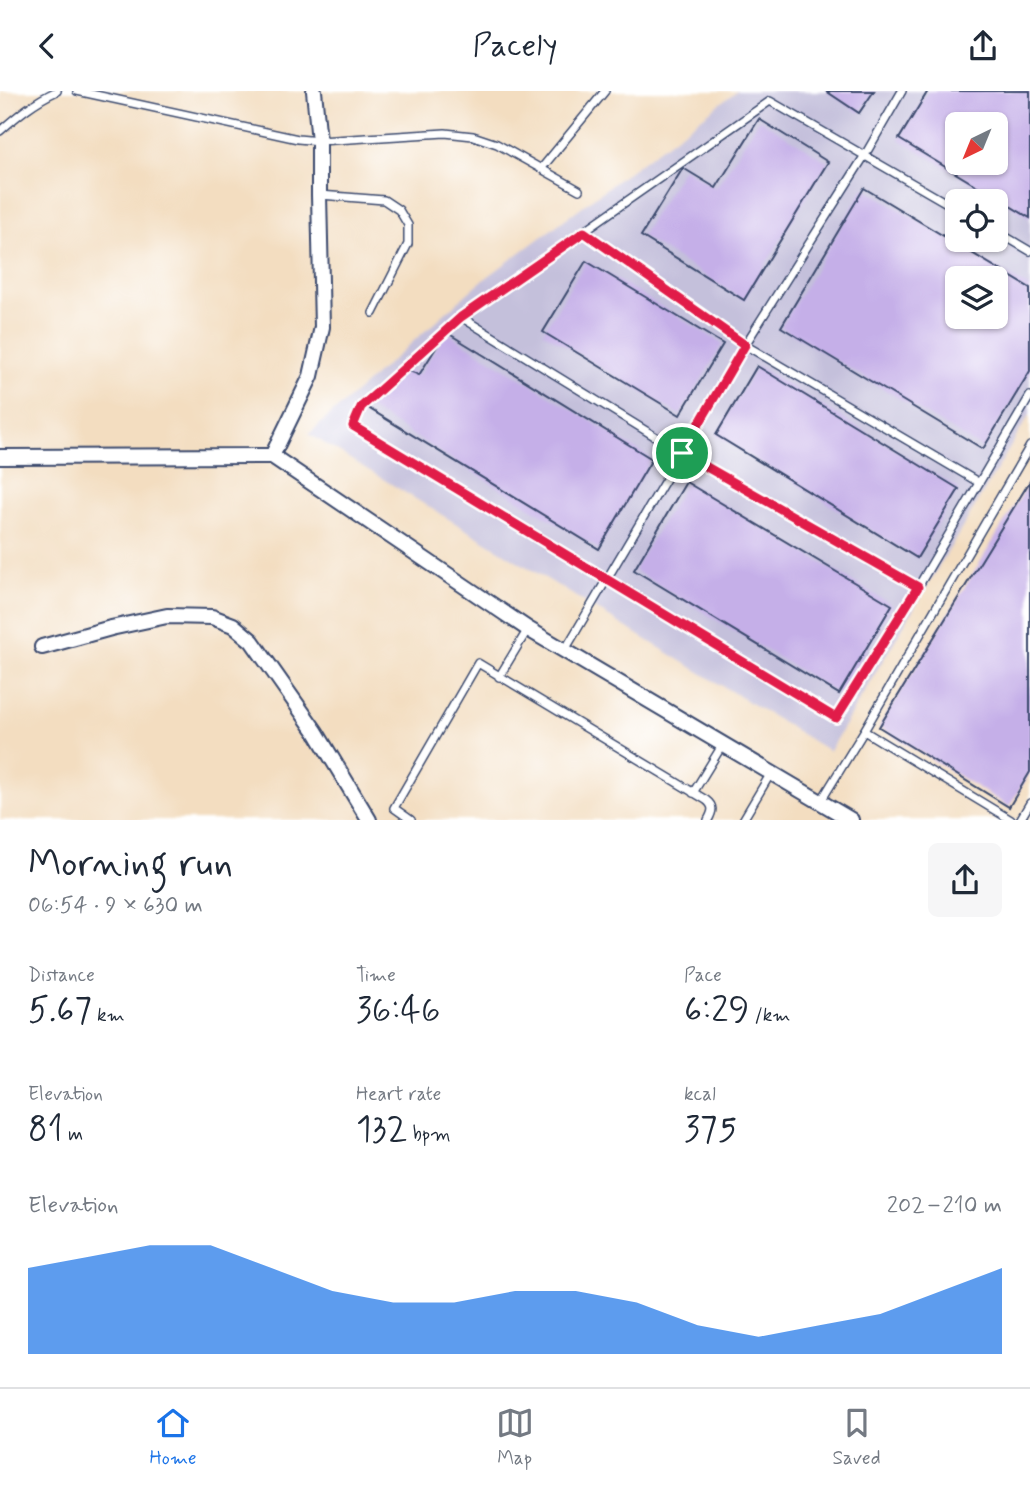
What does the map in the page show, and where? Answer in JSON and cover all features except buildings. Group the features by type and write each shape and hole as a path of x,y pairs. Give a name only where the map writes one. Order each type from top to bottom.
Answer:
{"street":[{"path":"272,456 311,376 322,327 319,141 314,91"},
{"path":"0,457 272,456 528,629 851,820"},
{"path":"42,647 167,616 212,617 233,625 252,641 316,732 369,820"}],"lane":[{"path":"0,131 27,108 57,91"},
{"path":"77,91 298,139 319,141 445,133 473,136 497,144 579,190"},
{"path":"541,169 605,91"},
{"path":"565,650 745,345 902,91"},
{"path":"945,202 770,101 461,317 361,407 353,426 836,718 918,587 1030,396"},
{"path":"319,195 384,201 399,210 408,225 408,244 373,313"},
{"path":"584,232 745,345 978,482"},
{"path":"1008,238 1030,251"},
{"path":"461,317 682,453 918,587"},
{"path":"821,801 1030,446"},
{"path":"499,677 528,629"},
{"path":"411,820 394,808 478,663 706,800 712,811 708,820"},
{"path":"864,731 1011,820"},
{"path":"693,793 723,743"},
{"path":"743,820 772,772"},
{"path":"1020,820 1030,803"}],"shaded area":[{"path":"737,91 1030,91 1030,414 829,751 309,434 478,284"}],"route":[{"path":"584,232 745,345 682,453 918,587 836,718 353,426 361,407 461,317 584,232"}]}
